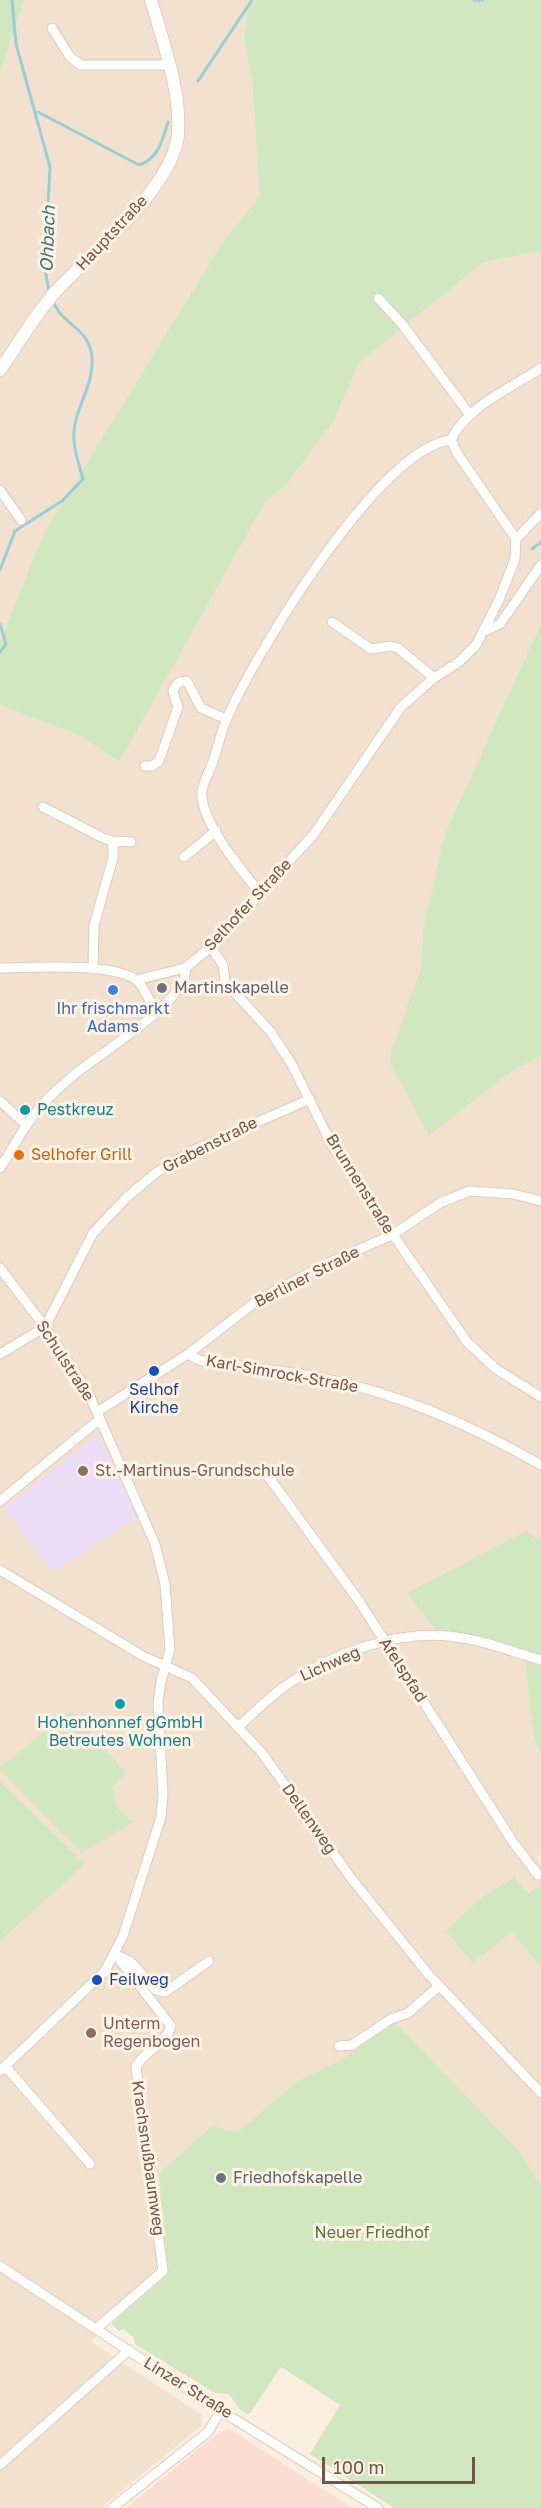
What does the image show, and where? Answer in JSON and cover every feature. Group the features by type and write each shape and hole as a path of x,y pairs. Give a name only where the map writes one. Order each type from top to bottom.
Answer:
{"main road":[{"name":"Hauptstraße","path":"2,361 57,290 122,225 151,190 170,161 178,137 178,108 151,0"}],"street":[{"path":"52,28 70,57 81,65 169,65"},
{"path":"378,298 402,324 470,415"},
{"path":"451,440 458,426 470,415 541,368"},
{"path":"451,440 457,453 516,539 515,559 485,631"},
{"path":"260,893 216,831 204,806 202,790 226,719 272,634 325,553 380,488 419,454 438,442 451,440"},
{"path":"0,490 21,520"},
{"path":"516,539 541,513"},
{"name":"Selhofer Straße","path":"0,1168 26,1125 74,1074 156,1012 179,987 186,976 185,968 211,947 314,834 401,707 434,678 459,662 476,645 485,631 500,624 541,565"},
{"path":"332,622 371,649 391,646 398,648 434,678"},
{"path":"145,766 152,766 159,760 178,707 172,691 181,681 187,681 192,686 201,708 226,719"},
{"path":"43,807 113,841 131,842"},
{"path":"184,857 216,831"},
{"path":"93,969 94,925 113,858 113,841"},
{"name":"Brunnenstraße","path":"211,947 223,965 225,982 270,1031 310,1099 334,1149 467,1342 496,1369 541,1397"},
{"path":"0,968 93,969 136,980 185,968"},
{"path":"136,980 156,1012"},
{"name":"Grabenstraße","path":"45,1327 93,1233 128,1197 157,1172 194,1150 310,1099"},
{"path":"0,1101 26,1125"},
{"name":"Berliner Straße","path":"0,1501 99,1416 186,1355 258,1300 328,1263 392,1235 440,1203 469,1191 513,1194 541,1201"},
{"name":"Schulstraße","path":"0,1268 45,1327 88,1392 154,1544 165,1584 168,1615 170,1650 165,1667"},
{"path":"0,1354 45,1327"},
{"name":"Karl-Simrock-Straße","path":"186,1355 199,1360 321,1378 377,1392 473,1428 541,1465"},
{"name":"Afelspfad","path":"262,1468 359,1601 513,1842 538,1875"},
{"name":"Dellenweg","path":"0,1570 165,1667 192,1678 262,1753 351,1878 439,1986 541,2093"},
{"name":"Lichweg","path":"239,1726 287,1684 328,1662 384,1642 414,1635 447,1636 479,1641 541,1660"},
{"path":"90,2164 3,2069 97,1980 115,1954 160,1817 164,1794 158,1703 165,1667"},
{"path":"115,1954 131,1962 156,1990 165,1992 209,1961"},
{"name":"Krachsnußbaumweg","path":"97,2328 163,2271 136,2067 139,2061 168,2037 171,2026 115,1954"},
{"path":"339,2046 352,2045 391,2019 408,2013 439,1986"},
{"name":"Linzer Straße","path":"0,2266 221,2410 378,2508"},
{"path":"0,2465 129,2350"},
{"path":"112,2508 208,2432 221,2410"}],"shaded area":[{"path":"24,0 256,0 248,5 244,41 252,80 260,195 222,243 45,531 0,641 0,73"},
{"path":"541,251 541,624 445,833 423,931 421,967 415,983 512,1071 541,1056 541,1541 525,1531 436,1630 478,1636 524,1650 534,1741 541,1752 541,1854 536,1857 541,1865 541,1885 528,1893 515,1877 511,1932 541,1967 541,2187 521,2153 394,2021 343,2059 299,2080 237,2132 159,2174 168,2274 90,2341 202,2415 201,2426 101,2508 0,2508 0,705 78,735 118,762 265,502 287,484 334,420 359,363 484,262"},
{"name":"St.-Martinus-Grundschule","path":"97,1434 137,1518 53,1572 4,1509"},
{"path":"228,2428 352,2508 126,2508 213,2437"}],"green space":[{"path":"0,0 24,0 0,73"},
{"path":"257,0 541,0 541,251 484,262 359,363 334,420 287,484 265,502 119,762 78,735 0,705 0,641 45,531 222,243 260,195 252,80 244,41 248,5"},
{"path":"541,624 541,1056 512,1071 429,1135 389,1061 421,967 423,931 445,833"},
{"path":"526,1531 541,1541 541,1752 534,1741 524,1650 478,1636 436,1630 407,1593"},
{"path":"71,1711 126,1773 112,1787 116,1807 133,1822 82,1853 0,1770 0,1767"},
{"path":"0,1781 85,1864 0,1941"},
{"path":"515,1877 528,1893 541,1885 541,1967 511,1932 473,1963 446,1931 478,1900"},
{"name":"Neuer Friedhof","path":"394,2021 521,2153 541,2187 541,2508 394,2508 310,2454 340,2405 281,2367 251,2412 247,2414 239,2409 229,2394 215,2393 135,2344 134,2338 124,2329 119,2331 111,2324 168,2274 159,2174 212,2126 237,2132 299,2080 343,2059"}],"waterway":[{"name":"Ohbach","path":"12,0 16,44 50,167 45,269 49,292"},
{"path":"198,81 252,0"},
{"path":"474,0 483,0"},
{"path":"38,112 139,165 155,153 168,122"},
{"name":"Ohbach","path":"0,570 15,531 62,501 83,479 74,431 91,374 92,356 86,339 62,315 53,301"},
{"path":"532,549 541,542"},
{"name":"Ohbach","path":"0,624 6,644 0,652"}],"place":[{"name":"Martinskapelle","path":"162,988"},
{"name":"Ihr frischmarkt Adams","path":"113,990"},
{"name":"Pestkreuz","path":"25,1110"},
{"name":"Selhofer Grill","path":"19,1155"},
{"name":"Selhof Kirche","path":"154,1371"},
{"name":"St.-Martinus-Grundschule","path":"83,1471"},
{"name":"Hohenhonnef gGmbH Betreutes Wohnen","path":"120,1704"},
{"name":"Feilweg","path":"97,1980"},
{"name":"Unterm Regenbogen","path":"91,2033"},
{"name":"Friedhofskapelle","path":"221,2178"}]}
